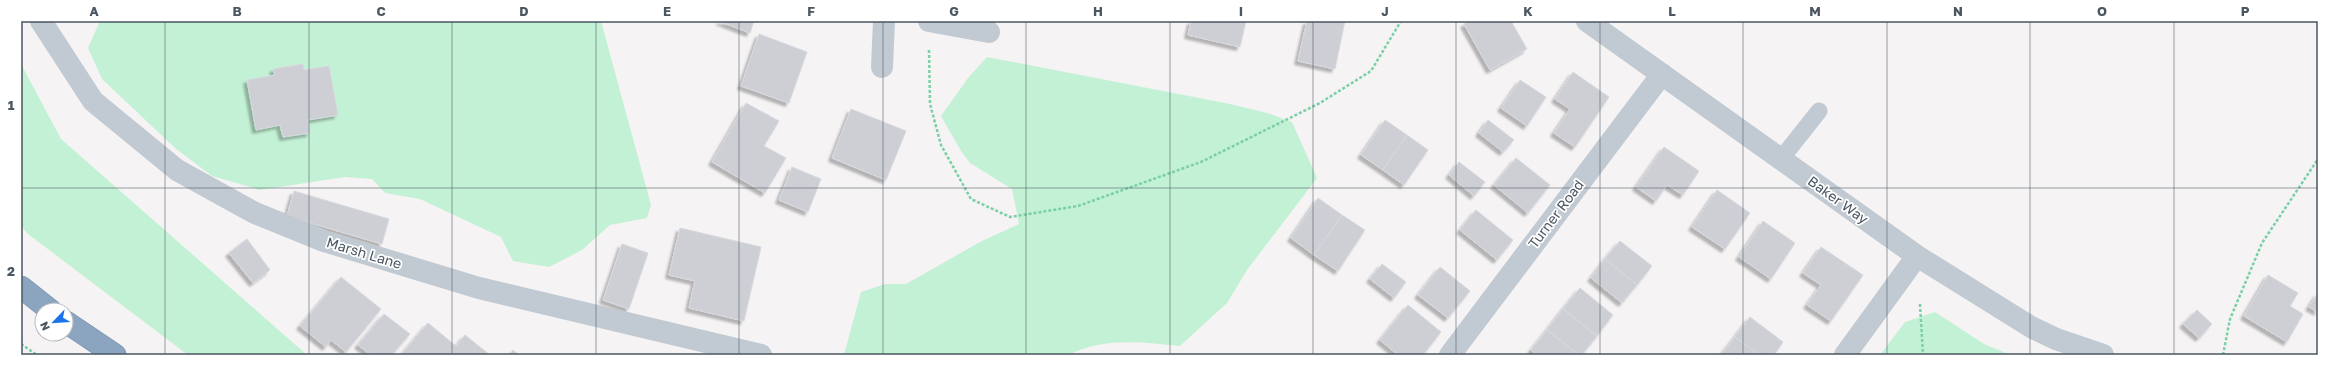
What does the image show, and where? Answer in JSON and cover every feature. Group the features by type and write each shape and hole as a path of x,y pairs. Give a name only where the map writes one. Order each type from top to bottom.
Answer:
{"highway":[{"path":"21,287 40,302"},
{"path":"74,327 115,355"}],"street":[{"name":"Marsh Lane","path":"41,21 93,101 177,170 256,213 324,241 479,288 761,355"},
{"path":"882,67 884,21"},
{"path":"932,21 989,32"},
{"name":"Baker Way","path":"1588,21 1917,256 2031,327 2056,339 2103,355"},
{"name":"Turner Road","path":"1450,355 1662,74"},
{"path":"1845,355 1917,256"}],"lane":[{"path":"1781,159 1819,111"}],"path":[{"path":"932,21 928,57 930,104 941,145 971,199 1010,217 1078,206 1200,162 1320,103 1371,71 1401,21"},
{"path":"2223,355 2230,319 2262,243 2318,159"},
{"path":"21,344 37,355"}],"green space":[{"path":"100,21 601,21 651,205 647,218 610,225 582,250 549,267 513,261 501,237 420,199 385,193 372,179 345,177 260,190 212,176 175,148 102,79 88,48"},
{"path":"987,57 1230,104 1267,113 1292,122 1317,178 1247,270 1227,303 1180,346 1137,342 1109,343 1081,349 1068,355 844,355 861,292 885,284 906,284 982,241 1019,224 1012,189 970,163 961,151 941,116 968,78"},
{"path":"21,64 61,139 307,355 188,355 28,234 21,226"},
{"path":"1935,312 1984,344 2011,355 1880,355 1905,322"}],"building":[{"path":"719,21 754,21 750,33"},
{"path":"1191,21 1246,21 1240,47 1188,35"},
{"path":"1307,21 1345,21 1335,69 1298,61"},
{"path":"1470,21 1511,21 1527,49 1490,70 1464,24"},
{"path":"759,34 807,52 789,103 741,86"},
{"path":"303,64 304,70 329,66 338,115 308,120 310,133 283,137 280,125 256,130 247,80 275,75 273,69"},
{"path":"1573,72 1609,97 1575,147 1554,133 1570,109 1555,99"},
{"path":"1520,80 1546,97 1527,126 1501,108"},
{"path":"746,103 779,121 764,146 786,158 765,193 712,162"},
{"path":"851,109 906,131 886,180 832,158"},
{"path":"1385,120 1407,135 1383,170 1361,155"},
{"path":"1488,120 1514,140 1503,152 1479,133"},
{"path":"1407,135 1428,150 1404,185 1383,170"},
{"path":"1664,147 1699,171 1683,195 1667,185 1656,201 1636,187"},
{"path":"1516,158 1550,185 1528,213 1494,185"},
{"path":"1459,162 1485,182 1474,196 1449,175"},
{"path":"792,167 821,179 808,212 779,200"},
{"path":"1717,190 1750,213 1725,249 1692,227"},
{"path":"294,191 389,219 382,244 287,216"},
{"path":"1318,198 1342,215 1314,255 1291,238"},
{"path":"1476,210 1513,240 1497,260 1460,230"},
{"path":"1342,215 1365,230 1338,271 1314,255"},
{"path":"1763,221 1795,243 1771,279 1739,257"},
{"path":"680,228 761,247 744,321 689,308 695,281 669,275"},
{"path":"247,239 270,270 253,283 229,253"},
{"path":"1620,241 1652,266 1637,285 1605,259"},
{"path":"622,244 648,253 629,309 603,300"},
{"path":"1821,247 1863,275 1831,321 1807,305 1821,285 1803,273"},
{"path":"1605,259 1637,285 1622,303 1591,278"},
{"path":"1382,264 1406,282 1394,298 1370,279"},
{"path":"1440,267 1470,291 1448,318 1418,295"},
{"path":"2268,275 2298,293 2290,306 2303,314 2287,342 2244,316"},
{"path":"341,277 381,309 346,352 331,340 326,347 300,326"},
{"path":"1580,288 1613,315 1597,336 1563,309"},
{"path":"2318,293 2318,312 2309,307"},
{"path":"1408,305 1441,332 1423,355 1398,355 1380,340"},
{"path":"1563,309 1597,336 1582,355 1579,355 1547,330"},
{"path":"2197,310 2212,324 2199,338 2183,324"},
{"path":"384,314 410,334 392,355 371,355 358,345"},
{"path":"1750,317 1783,342 1774,355 1759,355 1735,337"},
{"path":"428,323 456,346 465,335 490,355 401,355"},
{"path":"1547,330 1579,355 1537,355 1531,350"},
{"path":"1735,337 1759,355 1721,355"},
{"path":"513,350 519,355 509,355"}]}
